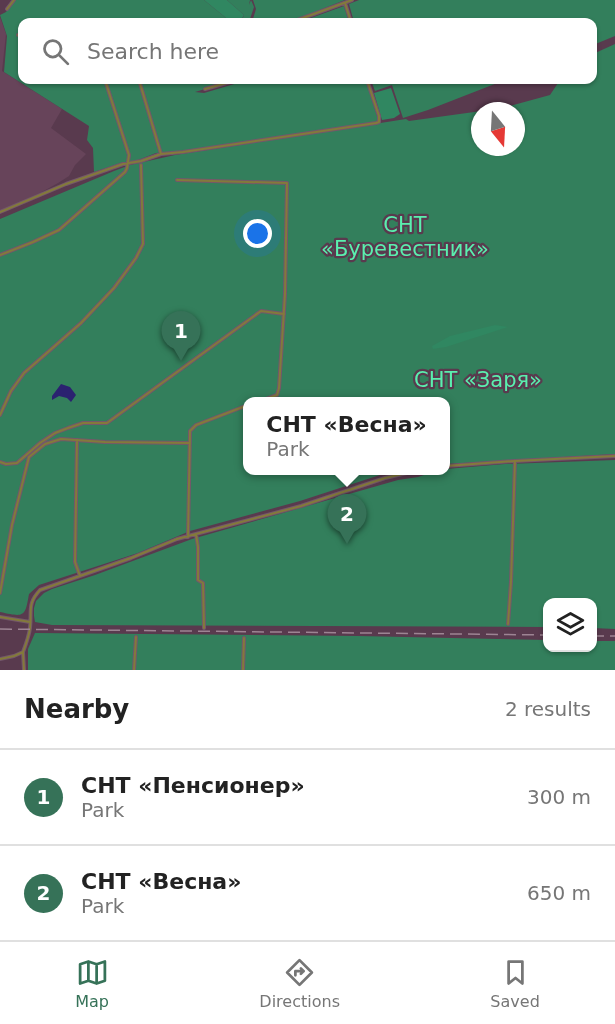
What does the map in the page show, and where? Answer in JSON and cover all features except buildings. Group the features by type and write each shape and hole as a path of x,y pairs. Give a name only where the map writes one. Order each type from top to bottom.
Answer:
{"street":[{"path":"7,9 14,0"},
{"path":"303,18 352,0"},
{"path":"345,3 350,18"},
{"path":"0,255 59,230 125,172 129,155 106,84"},
{"path":"140,84 161,154"},
{"path":"205,89 223,84"},
{"path":"0,212 66,184 123,164 161,154 376,123 379,116 368,84"},
{"path":"0,415 11,391 24,373 81,323 114,288 136,258 143,244 141,165"},
{"path":"177,180 287,183 284,314 279,388 277,395 272,397"},
{"path":"0,462 17,463 40,443 68,428 83,423 106,423 261,311 284,314"},
{"path":"188,537 190,431 196,424 243,407"},
{"path":"0,593 12,525 29,457 45,444 61,439 190,443"},
{"path":"78,440 75,562 80,576"},
{"path":"450,466 615,456"},
{"path":"508,624 515,461"},
{"path":"24,670 23,652 28,639 30,607 33,598 40,590 177,539 301,506 400,475"},
{"path":"196,534 198,580 203,582 204,628"},
{"path":"0,617 30,622"},
{"path":"134,670 136,637"},
{"path":"243,670 244,638"},
{"path":"0,659 23,652"}],"shaded area":[{"path":"0,17 6,34 2,71 18,81 18,84 23,84 62,109 51,128 86,154 75,165 69,176 40,193 0,210"},
{"path":"61,384 70,387 76,395 71,402 59,396 52,400 52,396"}],"green space":[{"path":"15,0 204,0 226,18 18,18 18,81 4,72 7,36 0,15 6,12"},
{"path":"204,0 227,0 244,15 242,18 226,18"},
{"path":"227,0 250,0 249,5 251,0 254,7 250,18 243,18 244,15"},
{"path":"253,0 345,0 299,18 253,18 256,9"},
{"path":"359,0 615,0 615,36 597,43 597,18 353,18 349,4"},
{"path":"344,6 348,18 311,18"},
{"path":"615,44 615,454 450,464 450,397 243,397 243,475 380,475 300,501 190,531 138,553 39,585 29,594 22,614 0,612 0,219 130,165 175,155 406,119 409,121 471,112 471,156 525,156 525,102 550,95 557,84 597,84 597,52"},
{"path":"23,84 222,84 195,92 204,93 234,84 367,84 378,119 376,122 156,153 133,162 124,162 94,172 93,148 87,140 89,126"},
{"path":"372,84 495,84 403,118 392,85 375,91"},
{"path":"391,88 400,114 394,118 382,120 374,93"},
{"path":"495,325 508,327 433,349 432,346 450,336"},
{"path":"615,460 615,629 597,628 597,598 543,598 543,627 52,625 35,622 36,601 52,589 192,539 398,480 424,475 450,475 450,469"},
{"path":"35,633 543,640 543,652 597,652 597,641 615,641 615,670 28,670 28,649"}],"railway":[{"path":"0,629 543,635"},
{"path":"597,636 615,636"}],"place":[{"name":"СНТ «Пенсионер»","path":"181,361"},
{"name":"СНТ «Весна»","path":"347,544"}],"park label":[{"name":"СНТ «Буревестник»","path":"405,237"},
{"name":"СНТ «Заря»","path":"478,380"}]}
